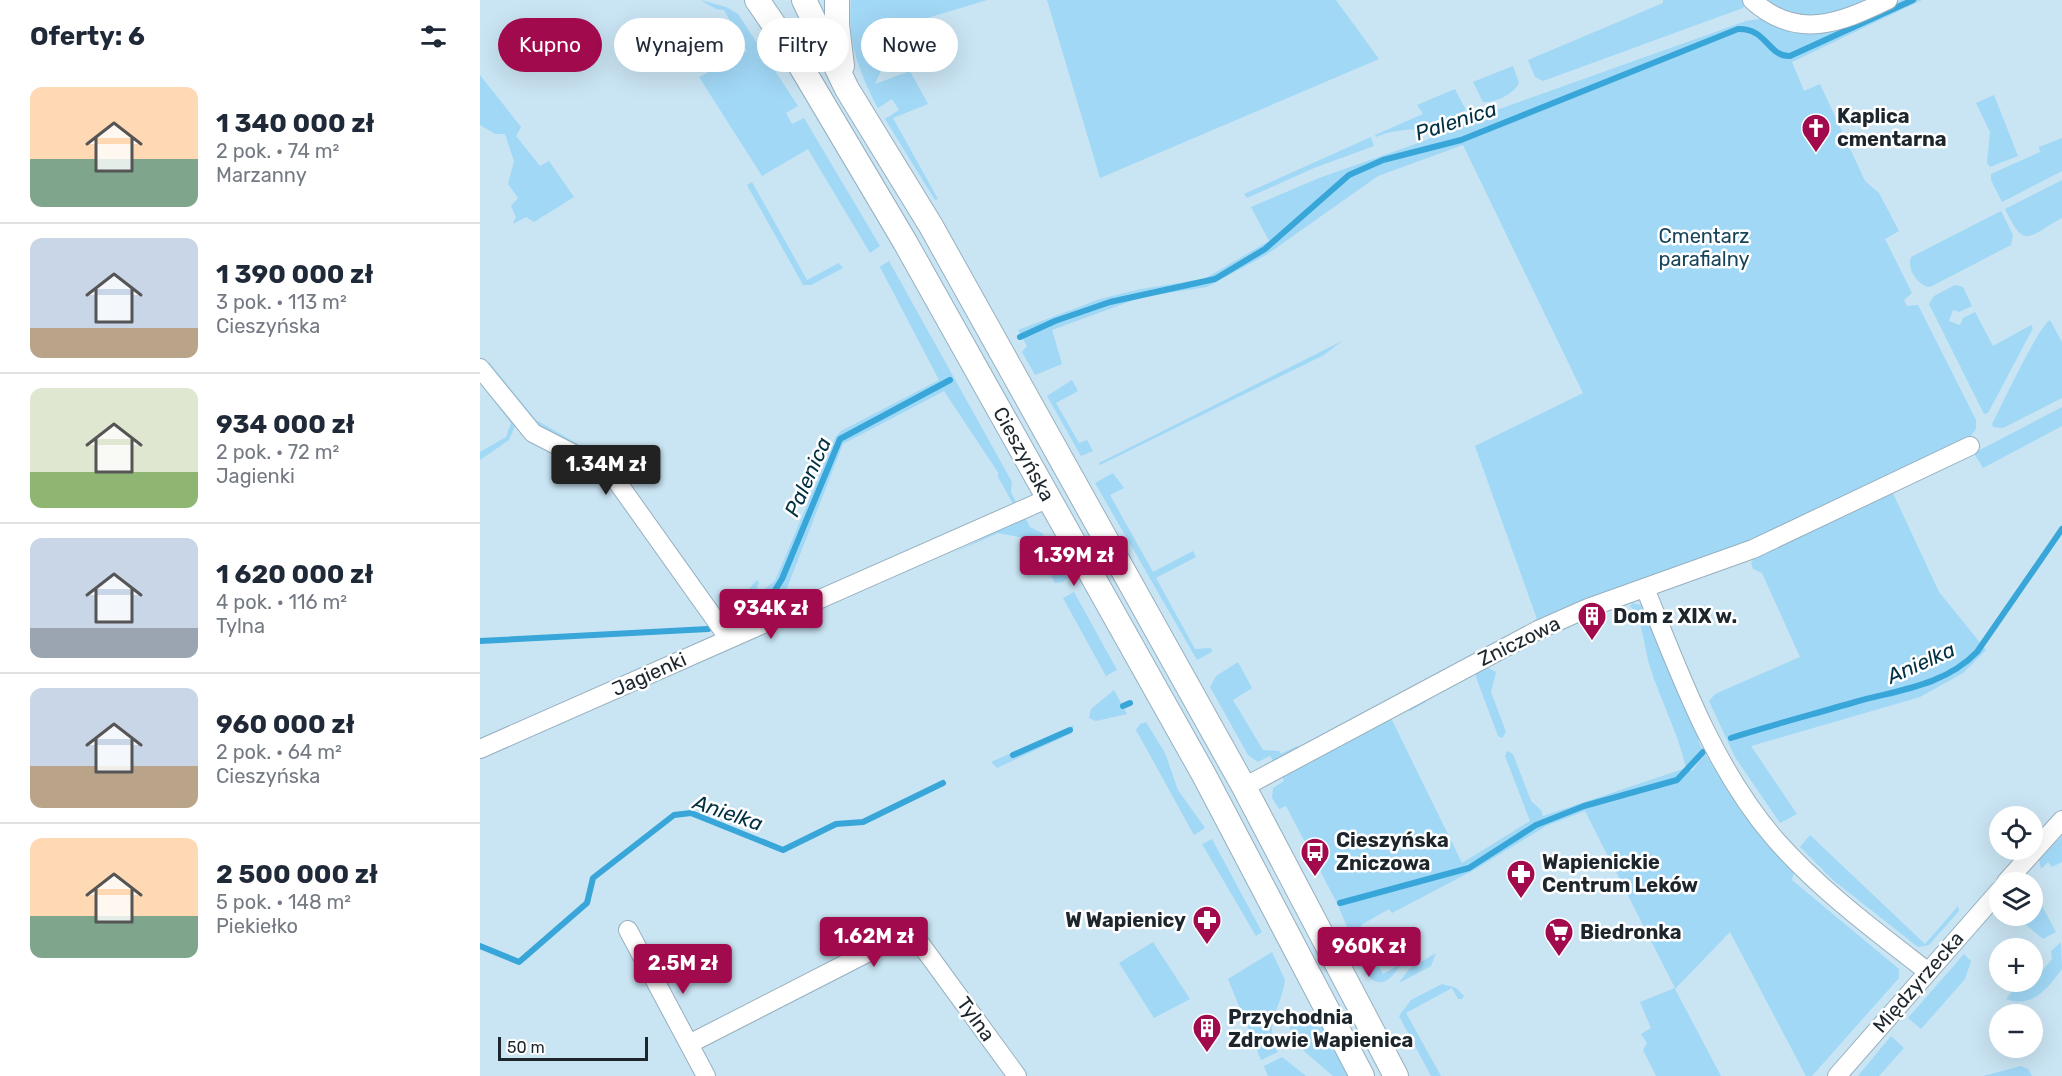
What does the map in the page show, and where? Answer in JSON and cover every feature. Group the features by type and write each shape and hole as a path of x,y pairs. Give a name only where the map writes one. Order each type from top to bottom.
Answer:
{"main road":[{"name":"Cieszyńska","path":"757,0 790,48 905,242 1049,498 1204,775 1362,1076"},
{"name":"Cieszyńska","path":"804,0 847,89 931,226 1244,787 1396,1076"},
{"path":"837,0 839,48 847,89"}],"street":[{"path":"1752,0 1761,8 1781,18 1814,26 1842,20 1888,0"},
{"path":"480,368 533,433 599,467 619,483 729,639"},
{"name":"Zniczowa","path":"1244,787 1538,630 1753,549 1970,446"},
{"name":"Jagienki","path":"480,750 1049,498"},
{"path":"1645,588 1698,714 1730,776 1749,805 1774,837 1802,866 1878,933 1927,971"},
{"path":"2015,872 2062,820"},
{"name":"Międzyrzecka","path":"1837,1076 1989,902"},
{"path":"628,930 706,1076"},
{"name":"Tylna","path":"688,1044 908,932 914,935 1017,1076"}],"green space":[{"path":"700,0 726,7 741,18 728,18 724,10 716,9"},
{"path":"851,0 987,0 927,18 861,18 861,72 853,43"},
{"path":"1047,0 1336,0 1379,59 1100,178"},
{"path":"1663,0 1744,0 1745,5 1743,8 1543,81 1535,77 1528,60 1663,3"},
{"path":"1760,0 1875,0 1853,12 1804,19"},
{"name":"Cmentarz parafialny","path":"1901,0 1922,0 1792,62 1804,91 1820,84 1865,181 1879,193 1899,231 1885,239 1912,293 1904,300 1907,306 1918,305 1976,420 1976,429 1967,441 1872,485 1867,484 1855,490 1854,494 1753,541 1696,563 1694,560 1688,562 1538,624 1533,622 1537,619 1475,446 1583,393 1463,145 1378,176 1266,255 1207,287 1142,297 1052,330 1062,364 1035,375 1022,352 1027,346 1018,330 1100,299 1141,289 1204,279 1269,241 1251,207 1319,178 1424,141 1463,122 1746,21 1760,19 1778,23 1861,19"},
{"path":"745,25 757,43 757,72 776,72 798,106 786,113 792,124 804,118 880,246 870,253 808,149 762,176 699,77 708,72 745,72 745,52 747,51"},
{"path":"1513,66 1519,83 1517,87 1504,97 1483,102 1473,82"},
{"path":"861,72 880,72 875,84 911,72 928,104 893,118 938,199 935,200 885,119 899,110 892,99 878,108"},
{"path":"480,75 521,127 516,136 540,166 549,161 574,197 534,222 526,217 513,224 516,217 511,206 518,198 508,184 514,161 505,134 495,134 480,125"},
{"path":"1455,89 1466,110 1432,127 1397,131 1376,137 1375,135 1423,114 1417,105"},
{"path":"1994,95 2018,156 1990,167 1987,163 1990,132 1976,103"},
{"path":"1371,137 1374,146 1314,168 1247,198 1244,194"},
{"path":"2062,138 2062,171 2002,202 1991,180 1991,174 2040,152 2039,147"},
{"path":"2062,180 2062,218 2034,234 2023,235 2017,230 2005,209"},
{"path":"752,182 807,280 839,263 843,268 811,285 803,285 747,185"},
{"path":"2001,211 2013,235 2011,245 1932,286 1928,287 1916,279 1911,271 1911,257"},
{"path":"889,261 1012,482 1011,492 1016,502 1013,504 997,475 999,474 944,391 843,444 780,606 768,612 762,602 763,590 775,581 836,436 841,431 939,380 880,267 876,269"},
{"path":"1955,285 1963,287 1972,306 1959,312 1953,310 1949,321 1960,325 1963,318 1975,312 1993,346 2031,325 2033,328 1988,413 1984,414 1929,304 1934,296"},
{"path":"2050,320 2062,342 2062,398 2003,428 1993,427 1992,424 2029,352"},
{"path":"1342,341 1324,355 1100,465 1099,463"},
{"path":"489,362 536,420 590,451 587,453 538,429 485,366"},
{"path":"1072,380 1078,391 1056,403 1079,443 1087,440 1093,451 1081,456 1047,396"},
{"path":"488,394 515,426 509,440 480,460 480,452 506,437 511,423"},
{"path":"2062,407 2062,426 1983,468 1974,453"},
{"path":"1113,473 1124,488 1110,495 1153,572 1193,551 1196,557 1156,578 1195,649 1211,648 1212,652 1197,660 1095,483"},
{"path":"1891,489 1939,592 1986,650 1963,673 1920,697 1751,746 1797,814 1780,823 1735,757 1709,701 1715,694 1800,657 1762,573 1753,569 1751,563 1754,558"},
{"path":"1025,517 1030,527 1042,533 1067,578 1063,582 1055,583 1030,539 998,533 953,553"},
{"path":"667,535 728,620 750,612 744,594 757,580 759,583 752,599 754,616 731,623 726,622"},
{"path":"1074,592 1117,670 1106,676 1063,598"},
{"path":"1633,603 1641,605 1644,610 1701,738 1698,740 1702,749 1686,768 1679,742 1650,667 1641,627 1630,606"},
{"path":"1238,662 1252,688 1233,700 1263,750 1279,751 1281,754 1297,746 1298,750 1274,762 1270,756 1258,762 1248,755 1210,687 1216,676"},
{"path":"1487,667 1496,672 1491,692 1506,732 1502,738 1498,736 1476,677 1476,674"},
{"path":"1436,689 1441,691 1427,698 1426,702 1410,711 1406,709 1390,716 1462,863 1530,821 1505,756 1507,751 1513,754 1531,801 1541,810 1543,816 1686,768 1692,771 1705,754 1763,840 1794,872 1792,880 1899,969 1899,978 1812,1076 1806,1076 1730,932 1675,989 1721,1076 1656,1076 1643,1050 1647,1043 1641,1034 1651,1028 1640,1002 1675,988 1585,811 1546,826 1474,870 1392,913 1389,909 1361,925 1364,930 1360,933 1383,974 1402,963 1390,977 1377,982 1366,974 1338,905 1286,806 1279,809 1272,798 1273,788 1284,781 1281,774"},
{"path":"1114,690 1127,714 1096,721 1089,718 1091,709"},
{"path":"1146,722 1165,753 1178,790 1205,828 1194,835 1136,730 1140,724"},
{"path":"1074,725 1072,733 997,768 991,762"},
{"path":"1810,835 1925,944 1958,906 1959,911 1929,945 1918,947 1833,880 1800,847"},
{"path":"2062,836 2062,862 2052,867 2048,862 2041,869 2039,860 2043,860 2043,856"},
{"path":"1212,839 1262,932 1256,936 1202,844"},
{"path":"2043,908 2056,932 2042,938 2028,926 2043,926"},
{"path":"1153,942 1190,999 1154,1018 1119,963"},
{"path":"2061,942 2062,969 2043,991 2043,970 2052,959 2051,951"},
{"path":"1272,952 1285,980 1272,1025 1274,1043 1278,1052 1261,1060 1228,979"},
{"path":"1436,953 1431,966 1399,983 1409,969"},
{"path":"1964,954 1971,961 1965,979 1921,1029 1908,1018"},
{"path":"1442,984 1456,988 1464,996 1458,999 1452,988 1406,1013 1441,1076 1431,1076 1399,1016 1411,1000"},
{"path":"2012,992 2042,992 2024,1001 2006,999"},
{"path":"1307,1013 1317,1015 1350,1076 1333,1076 1290,1039 1290,1023"},
{"path":"1891,1036 1904,1048 1879,1076 1858,1076"},
{"path":"1282,1057 1306,1076 1268,1076 1264,1066"},
{"path":"2021,1066 2028,1069 2032,1076 1983,1076"}],"waterway":[{"name":"Palenica","path":"1020,337 1055,321 1110,302 1215,279 1265,249 1349,175 1383,160 1461,140 1738,29 1755,33 1777,52 1790,56 1913,0"},
{"name":"Palenica","path":"765,606 782,579 840,439 950,380"},
{"name":"Anielka","path":"1731,738 1904,690 1935,680 1950,672 1977,652 2062,529"},
{"name":"Palenica","path":"733,625 754,617"},
{"name":"Palenica","path":"480,641 708,629"},
{"name":"Anielka","path":"1123,706 1130,703"},
{"name":"Anielka","path":"1013,755 1070,730"},
{"name":"Anielka","path":"1340,903 1469,868 1536,825 1584,806 1677,780 1703,752"},
{"name":"Anielka","path":"480,946 519,962 587,903 593,878 674,815 691,813 783,850 836,824 863,822 943,783"}],"place":[{"name":"Kaplica cmentarna","path":"1816,154"},
{"name":"Dom z XIX w.","path":"1592,642"},
{"name":"Cieszyńska Zniczowa","path":"1315,878"},
{"name":"Wapienickie Centrum Leków","path":"1521,900"},
{"name":"W Wapienicy","path":"1207,946"},
{"name":"Biedronka","path":"1559,958"},
{"name":"Przychodnia Zdrowie Wapienica","path":"1207,1054"}]}
